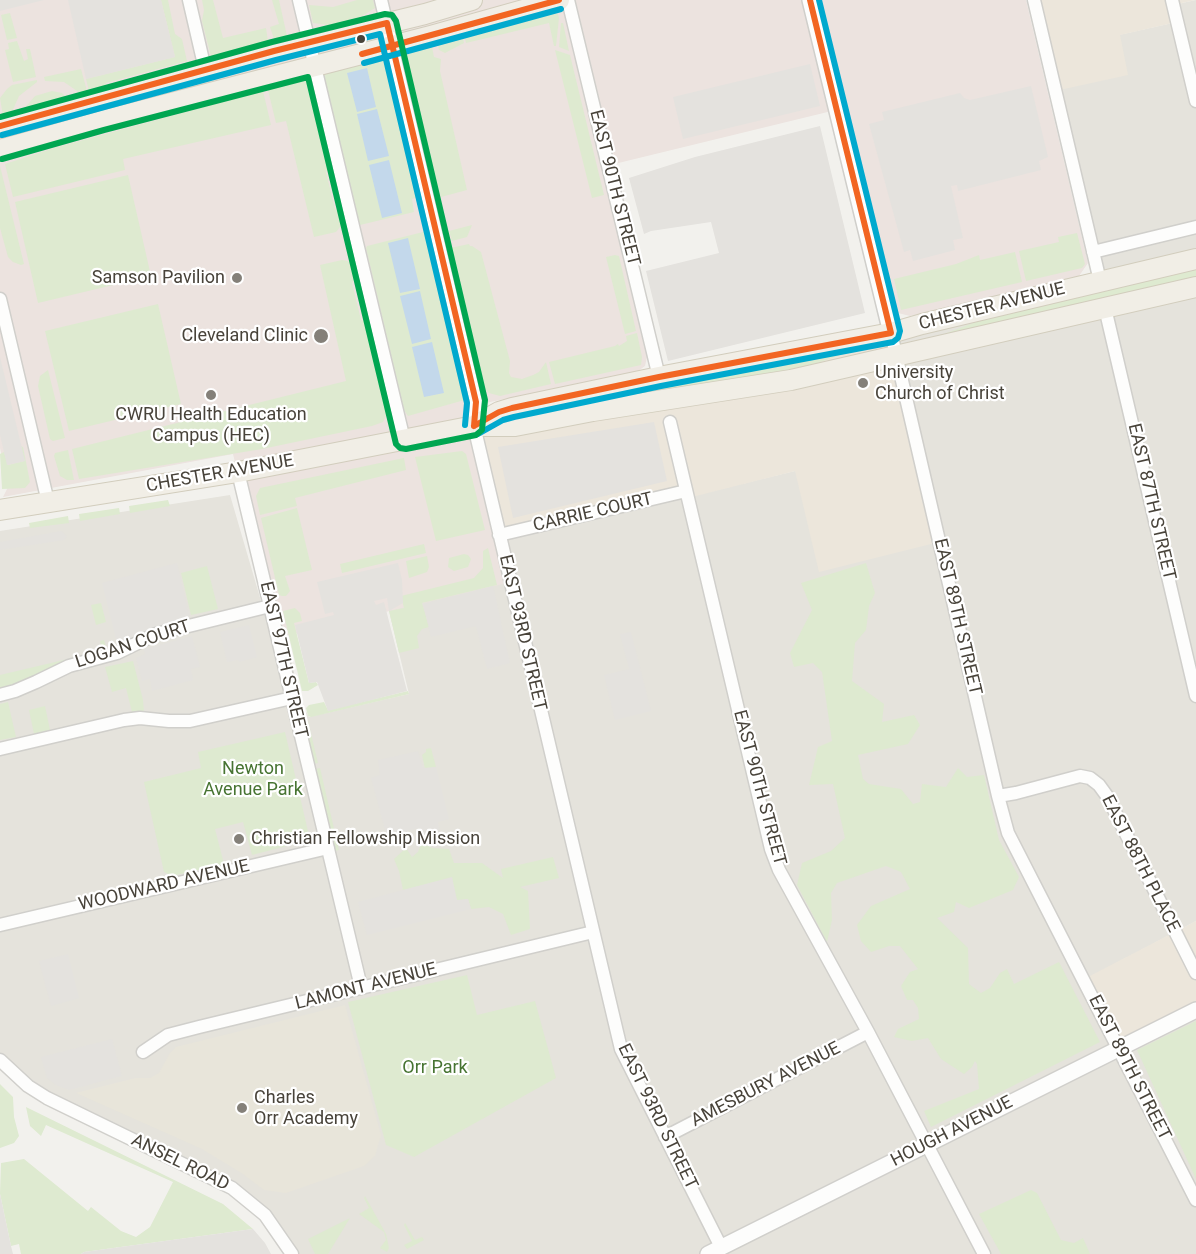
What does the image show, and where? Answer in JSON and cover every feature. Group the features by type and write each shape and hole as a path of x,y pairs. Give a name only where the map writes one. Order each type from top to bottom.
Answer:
{"main road":[{"path":"0,126 205,69 472,0"},
{"path":"0,150 560,0"},
{"name":"CHESTER AVENUE","path":"474,426 499,412 512,408 659,376 891,333 1196,259"},
{"name":"CHESTER AVENUE","path":"0,510 238,472 474,426 515,426 593,411 791,380 1196,287"}],"street":[{"path":"189,0 205,69"},
{"path":"299,0 404,440"},
{"name":"EAST 93RD STREET","path":"381,0 476,402 474,426 621,1049 665,1137 713,1252"},
{"name":"EAST 90TH STREET","path":"568,0 659,376"},
{"name":"EAST 89TH STREET","path":"810,0 897,357 1008,833 1196,1200"},
{"path":"1034,0 1100,281"},
{"path":"1172,0 1196,101"},
{"path":"1093,252 1196,227"},
{"path":"0,299 48,502"},
{"name":"EAST 87TH STREET","path":"1106,309 1196,696"},
{"name":"EAST 90TH STREET","path":"670,422 771,849 779,870 868,1032 984,1254"},
{"name":"EAST 97TH STREET","path":"238,472 361,987"},
{"name":"CARRIE COURT","path":"500,536 686,491"},
{"name":"LOGAN COURT","path":"0,695 15,691 69,666 117,653 156,634 270,606"},
{"path":"0,749 124,720 140,718 190,721 292,698"},
{"name":"EAST 88TH PLACE","path":"998,796 1080,776 1090,778 1099,785 1107,796 1196,973"},
{"name":"WOODWARD AVENUE","path":"0,925 327,848"},
{"name":"LAMONT AVENUE","path":"143,1052 168,1035 593,932"},
{"name":"HOUGH AVENUE","path":"713,1252 1196,1010"},
{"name":"AMESBURY AVENUE","path":"665,1137 868,1032"},
{"name":"ANSEL ROAD","path":"0,1060 28,1086 47,1098 232,1188 265,1215 292,1254"}],"shaded area":[{"name":"Cleveland Clinic","path":"0,0 1026,0 1088,263 1079,276 910,316 894,312 844,108 602,167 647,357 645,366 638,371 476,405 511,582 285,636 270,606 233,454 3,497 8,487 0,448"},
{"path":"0,0 44,0 0,11"},
{"path":"68,0 161,0 175,57 86,79"},
{"path":"1034,0 1195,0 1173,5 1177,22 1120,35 1128,75 1055,91"},
{"path":"1196,0 1196,921 1084,980 1196,1010 1196,1254 292,1254 255,1205 47,1098 0,1060 0,531 230,495 263,608 278,607 302,705 309,717 409,694 389,611 499,535 686,491 688,497 795,471 891,333 1100,281 1055,91 1119,35 1177,22 1173,5"},
{"path":"810,64 820,106 683,139 673,97"},
{"path":"1031,86 1048,157 1039,161 1041,170 958,191 957,185 951,186 963,238 953,240 955,250 913,261 910,250 904,252 869,124 884,120 882,112 960,93 964,98 970,100"},
{"path":"820,126 865,313 668,361 646,271 719,253 711,222 644,234 629,178 695,157"},
{"path":"891,333 939,542 819,572 795,471 688,498 687,491 499,535 474,426"},
{"path":"0,357 25,461 7,465 0,435"},
{"path":"654,422 667,481 513,518 498,447"},
{"path":"61,531 67,536 64,540 0,550 0,542"},
{"path":"177,563 190,619 118,647 102,583"},
{"path":"398,563 402,580 403,603 389,611 387,598 374,601 376,605 384,602 407,691 328,711 317,682 309,683 295,625 334,615 333,612 325,614 317,582"},
{"path":"493,586 510,663 487,669 476,626 431,637 423,604"},
{"path":"249,625 257,657 240,662 238,660 227,662 220,632"},
{"path":"631,632 651,711 615,720 604,675 629,669 620,634"},
{"path":"192,636 200,667 191,669 193,680 152,691 150,679 142,681 136,658 145,654 144,649"},
{"path":"418,751 423,768 436,767 449,819 438,822 440,833 422,838 419,828 387,837 371,778 380,775 378,760"},
{"path":"452,877 457,900 468,899 471,909 367,935 358,902"},
{"path":"1196,921 1196,1010 1119,1047 1084,979"},
{"path":"68,954 79,998 51,1006 39,961"},
{"name":"Charles Orr Academy","path":"345,1005 381,1135 375,1156 364,1166 286,1193 264,1190 202,1149 76,1093 136,1078 150,1078 159,1073 176,1047"},
{"path":"112,1039 122,1076 69,1090 56,1085 47,1078 41,1057"},
{"path":"0,1194 11,1246 13,1254 0,1254"},
{"path":"253,1229 271,1254 81,1254 84,1252"}],"green space":[{"path":"161,0 168,0 175,34 182,39 187,61 106,83 104,87 89,91 86,79 175,57"},
{"path":"202,0 213,0 223,38 266,28 268,41 211,57 202,21 204,10"},
{"path":"272,0 279,0 287,36 274,39 270,27 279,24"},
{"path":"357,0 373,0 375,8 346,22 329,25 313,23 309,5 333,7"},
{"path":"10,13 17,38 7,40 1,15"},
{"path":"553,13 558,14 559,18 556,46 554,46 549,23 466,43 465,38"},
{"path":"561,23 563,23 569,51 559,47"},
{"path":"463,38 464,43 445,53 439,50 438,45"},
{"path":"17,41 24,61 28,59 26,49 30,49 36,77 13,82 5,50 9,49 8,43"},
{"path":"432,47 434,57 441,59 440,71 467,190 441,197 437,190 407,61 408,54"},
{"path":"555,50 570,55 604,195 592,198"},
{"path":"389,58 421,196 412,199 414,212 360,225 324,75 376,59"},
{"path":"81,69 87,91 80,93 64,82 45,81 44,77"},
{"path":"37,80 19,96 11,114 3,116 0,98 7,89 12,85"},
{"path":"301,80 310,85 329,166 326,172 335,209 340,212 342,220 336,232 314,237 286,121 276,123 268,90"},
{"path":"52,91 62,93 67,98 23,110 35,96"},
{"path":"263,91 271,125 123,159 125,170 13,197 5,164 54,148"},
{"path":"0,166 24,264 21,265 8,257 0,228"},
{"path":"128,175 151,276 38,303 15,202"},
{"path":"472,225 467,237 452,241 449,231"},
{"path":"430,232 468,399 408,416 404,410 366,248"},
{"path":"1077,233 1085,264 1082,268 1026,281 1019,251 1059,242 1058,237"},
{"path":"469,244 481,252 510,361 511,377 522,379 533,375 539,372 546,362 551,384 500,396 489,393 485,389 450,248"},
{"path":"1015,252 1022,282 901,310 894,279 956,264 979,255 980,260"},
{"path":"619,256 636,331 625,334 606,257"},
{"path":"342,260 348,261 353,269 355,277 352,283 361,320 366,323 386,410 383,422 262,449 79,479 72,449 346,381 320,265"},
{"path":"1196,269 1196,278 939,336 986,318"},
{"path":"158,304 181,404 69,431 45,331"},
{"path":"637,333 642,357 641,365 555,384 549,362 618,344 619,346 627,341 626,336"},
{"path":"850,350 850,352 799,369 568,406 648,387"},
{"path":"48,370 65,438 53,441 50,439 38,386 40,376"},
{"path":"21,446 30,482 25,488 2,489 0,454 4,452 8,465 24,461"},
{"path":"68,450 74,480 67,480 60,476 54,456 55,453"},
{"path":"462,451 466,454 485,530 436,541 415,457"},
{"path":"404,458 406,470 295,498 297,506 260,515 256,496 260,488"},
{"path":"168,500 170,506 130,513 129,506"},
{"path":"119,508 120,514 80,521 79,514"},
{"path":"297,508 312,570 285,576 290,591 286,596 282,596 279,595 261,518"},
{"path":"68,516 69,523 30,528 29,523"},
{"path":"424,544 426,553 342,573 340,564"},
{"path":"488,548 497,585 422,603 429,627 422,629 417,636 419,648 399,653 389,611 404,608 401,596 474,578 483,568 483,551"},
{"path":"464,554 471,559 468,567 454,571 448,567 449,558"},
{"path":"427,556 429,567 427,572 409,578 406,561"},
{"path":"866,563 875,593 869,606 866,630 855,643 852,681 884,704 882,722 914,715 920,725 908,744 858,755 863,779 869,784 901,789 913,804 920,802 922,784 946,787 958,768 967,777 984,775 999,840 1019,877 1013,890 969,908 956,902 954,912 937,918 968,948 969,984 981,993 990,988 1000,973 1007,969 1014,984 1059,962 1100,1042 931,1127 924,1111 979,1089 977,1064 975,1061 964,1074 941,1059 928,1038 912,1041 894,1037 898,1029 919,1019 918,1008 913,1000 907,1000 901,986 910,972 918,969 900,946 889,946 871,952 861,941 857,925 871,906 910,889 901,872 886,866 837,883 831,893 832,920 827,942 797,885 802,863 831,851 845,838 833,784 809,785 818,747 832,741 822,672 813,663 794,667 790,653 812,610 801,583"},
{"path":"207,566 218,609 191,615 181,573"},
{"path":"101,603 106,622 96,625 91,605"},
{"path":"295,608 300,613 302,621 294,623 309,683 316,682 318,685 308,691 302,691 283,611"},
{"path":"104,640 107,650 60,663 22,683 0,688 0,675 102,651 100,641"},
{"path":"133,661 144,712 132,712 126,688 112,692 105,667"},
{"path":"408,691 409,694 311,717 308,716 306,708 309,705 324,702 328,710"},
{"path":"8,702 16,737 0,740 0,704"},
{"path":"45,706 50,730 34,734 29,710"},
{"path":"304,720 308,721 318,763 314,764"},
{"name":"Newton Avenue Park","path":"285,732 310,840 252,855 243,822 215,829 224,864 172,876 164,872 144,782 201,768 198,752"},
{"path":"431,748 436,767 425,769 422,755 426,749"},
{"path":"320,768 339,850 335,851 315,769"},
{"path":"422,842 432,848 449,849 454,863 482,863 503,878 501,869 553,857 559,878 520,887 528,891 530,929 511,935 503,914 489,907 471,909 468,899 457,901 451,878 403,890 394,859 406,848 412,857 418,852"},
{"name":"Orr Park","path":"467,975 477,1015 535,1001 556,1078 414,1157 386,1145 348,1002"},
{"path":"1196,1021 1196,1179 1137,1050"},
{"path":"0,1084 13,1097 14,1117 19,1136 14,1143 0,1148"},
{"path":"26,1107 223,1204 253,1229 81,1254 21,1254 19,1244 11,1246 0,1194 1,1163 24,1159 88,1211 91,1207 121,1231 136,1237 150,1227 173,1182 46,1125 41,1136 30,1126"},
{"path":"1031,1190 1037,1193 1061,1240 1074,1243 1083,1238 1090,1254 1001,1254 979,1214"},
{"path":"365,1196 386,1234 389,1248 387,1252 380,1248 386,1240 384,1232 359,1214 369,1208"},
{"path":"350,1218 328,1254 315,1254 308,1239"},
{"path":"405,1223 415,1240 422,1237 424,1240 407,1249 404,1245 412,1241"}],"water":[{"path":"367,68 376,107 357,112 347,73"},
{"path":"377,109 389,156 368,161 357,114"},
{"path":"389,160 402,213 382,218 369,165"},
{"path":"408,238 420,289 400,293 388,243"},
{"path":"420,291 431,339 412,344 400,296"},
{"path":"432,342 444,393 424,397 412,347"}],"transit line":[{"path":"362,54 559,0"},
{"path":"474,426 499,412 512,408 659,377 891,333 810,0"},
{"path":"478,434 503,420 514,417 661,386 893,342 898,338 900,331 819,0"},
{"path":"364,63 561,9"},
{"path":"0,117 272,42 385,14 392,15 396,21 485,400 482,430 476,435 406,449 396,444 308,77 2,159"},
{"path":"0,126 274,51 387,23 476,402 474,426"},
{"path":"2,135 380,34 467,403 465,425"}],"place":[{"name":"Samson Pavilion","path":"237,278"},
{"name":"Cleveland Clinic","path":"321,336"},
{"name":"University Church of Christ","path":"863,383"},
{"name":"CWRU Health Education Campus (HEC)","path":"211,395"},
{"name":"Christian Fellowship Mission","path":"239,839"},
{"name":"Charles Orr Academy","path":"242,1108"}]}
